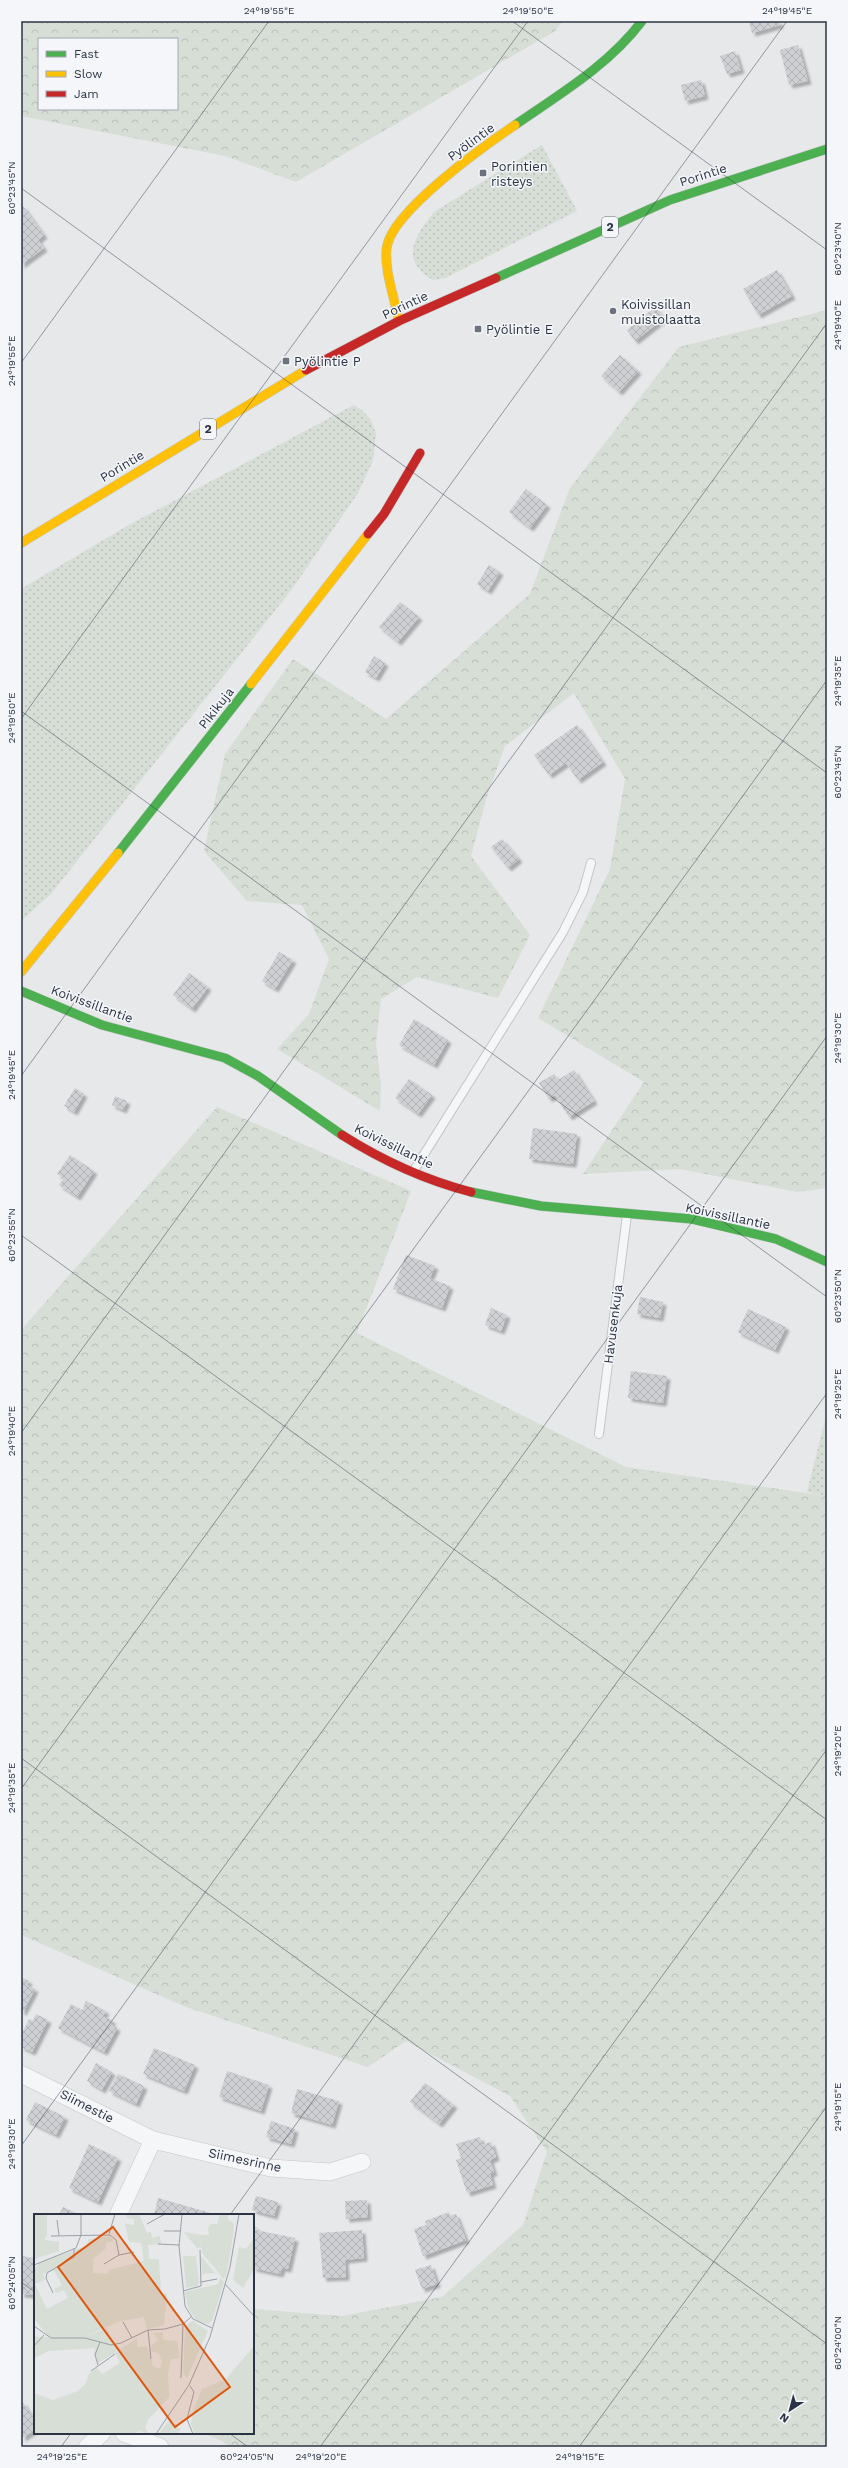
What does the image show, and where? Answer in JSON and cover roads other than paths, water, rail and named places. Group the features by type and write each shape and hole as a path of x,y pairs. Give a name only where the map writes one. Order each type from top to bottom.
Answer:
{"main road":[{"name":"Pyölintie","path":"400,321 386,256 387,246 391,234 404,217 463,161 594,70 633,32 642,21"},
{"name":"Porintie","path":"21,543 312,366 400,321 670,200 827,149"},
{"name":"Pikikuja","path":"21,972 149,815 379,521 420,453"},
{"name":"Koivissillantie","path":"21,991 102,1025 225,1058 258,1076 314,1118 366,1150 412,1173 456,1188 498,1199 541,1206 692,1219 776,1239 827,1262"}],"street":[{"name":"Siimestie","path":"21,2074 153,2140"},
{"name":"Siimesrinne","path":"153,2140 271,2168 330,2172 362,2162"},
{"path":"118,2214 153,2140"},
{"path":"87,2447 101,2434"},
{"path":"127,2434 160,2447"}],"lane":[{"path":"412,1173 563,932 583,892 590,863"},
{"name":"Havusenkuja","path":"599,1434 627,1214"}],"place":[{"name":"Porintien risteys","path":"483,173"},
{"name":"Koivissillan muistolaatta","path":"613,311"},
{"name":"Pyölintie E","path":"478,329"},
{"name":"Pyölintie P","path":"286,361"}]}
